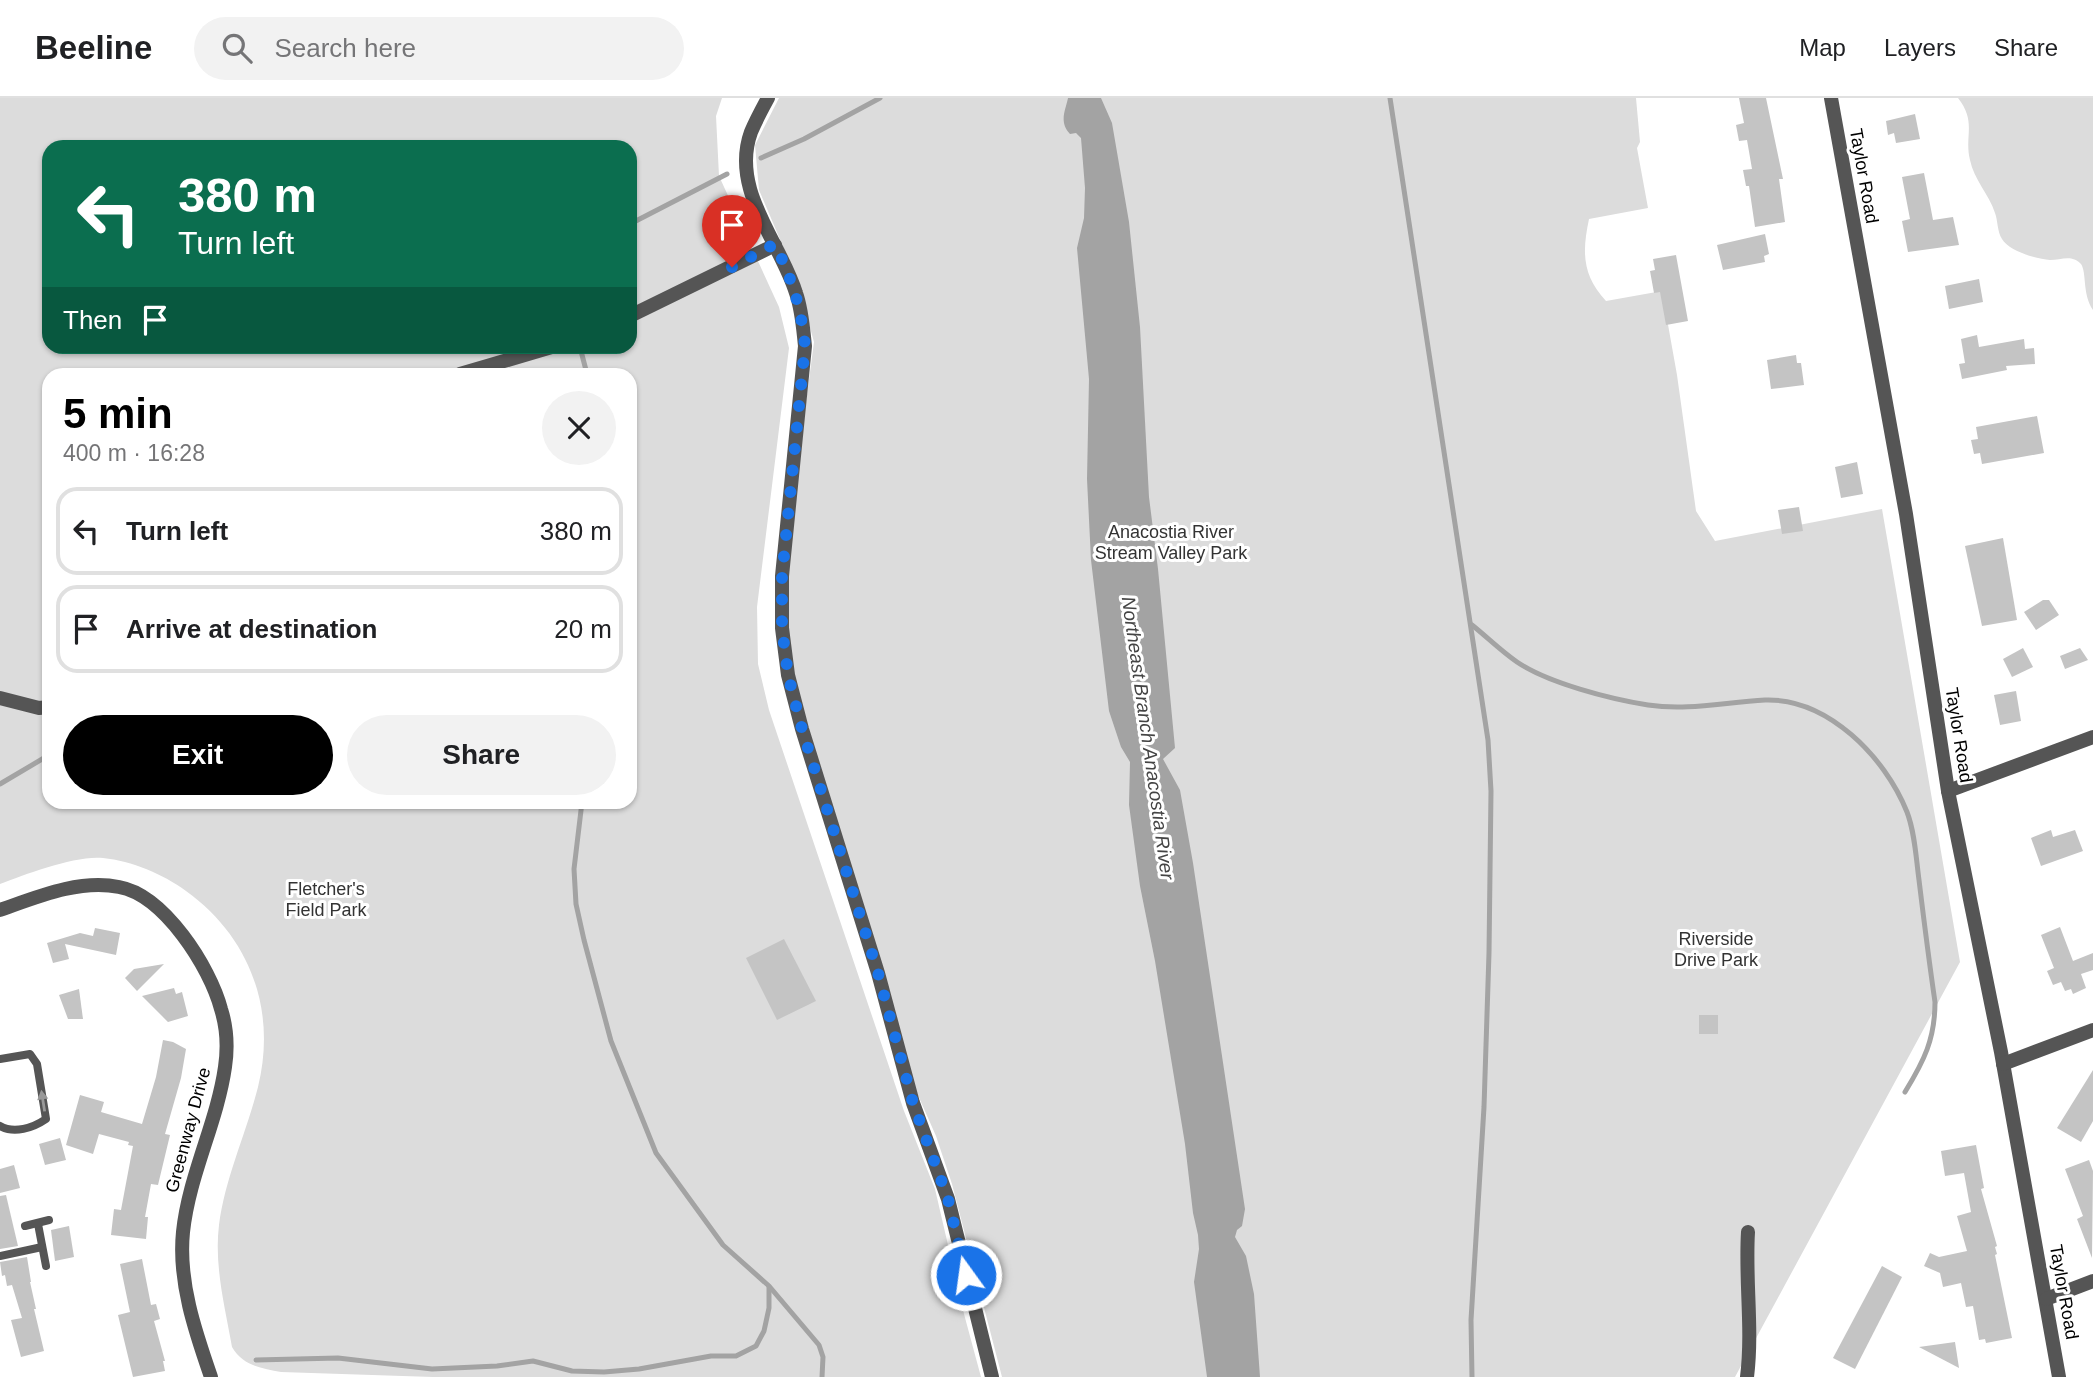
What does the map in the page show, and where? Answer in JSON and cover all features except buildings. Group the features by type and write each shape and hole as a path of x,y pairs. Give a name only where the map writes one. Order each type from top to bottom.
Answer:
{"street":[{"path":"768,98 751,133 747,150 748,187 796,293 805,346 782,576 782,628 788,675 802,729 878,973 913,1103 948,1199 992,1377"},
{"name":"Taylor Road","path":"1831,98 1906,514 1948,791 2003,1064 2059,1377"},
{"path":"637,313 775,244"},
{"path":"480,368 528,354"},
{"path":"0,698 42,708"},
{"path":"1948,791 2093,737"},
{"name":"Greenway Drive","path":"0,910 74,887 120,887 141,896 166,915 204,968 221,1007 227,1040 225,1068 188,1201 183,1233 183,1268 190,1306 211,1377"},
{"path":"2003,1064 2093,1030"},
{"path":"1747,1377 1748,1232"},
{"path":"2046,1299 2093,1281"}],"lane":[{"path":"0,1059 30,1054 37,1064 46,1119 36,1126 9,1130 0,1126"},
{"path":"25,1226 49,1220"},
{"path":"38,1224 46,1266"},
{"path":"0,1256 42,1247"}],"green space":[{"name":"Fletcher's Field Park","path":"0,98 722,98 716,116 719,176 779,307 789,348 757,607 758,664 769,710 904,1111 935,1189 981,1377 433,1377 281,1372 247,1362 232,1347 218,1256 222,1208 258,1087 263,1058 264,1030 260,1003 253,977 242,953 227,930 208,909 167,879 136,865 103,858 79,859 0,884"},
{"name":"Anacostia River Stream Valley Park","path":"779,98 1636,98 1640,142 1637,148 1648,208 1589,219 1585,242 1588,272 1606,301 1662,291 1696,511 1715,541 1882,509 1960,962 1735,1377 1002,1377 952,1184 936,1136 917,1093 798,716 789,653 786,597 814,342 796,277 759,190 755,145"},
{"path":"1958,98 2093,98 2093,310 2087,297 2083,268 2078,261 2070,258 2050,260 2031,256 2010,247 2002,239 1992,206 1972,167 1969,122"}],"water":[{"name":"Northeast Branch Anacostia River","path":"1068,98 1101,98 1112,123 1129,222 1140,327 1149,497 1175,748 1163,759 1180,790 1193,863 1245,1209 1242,1226 1235,1237 1246,1256 1254,1294 1260,1377 1207,1377 1194,1282 1199,1249 1198,1235 1155,961 1140,886 1129,805 1130,762 1121,747 1109,711 1091,560 1087,479 1089,379 1077,248 1084,218 1085,188 1081,138 1076,133 1070,134 1064,121"}],"waterway":[{"path":"761,158 804,139 880,98"},
{"path":"1390,98 1488,740 1491,791 1489,953 1484,1107 1471,1320 1472,1377"},
{"path":"637,220 727,174"},
{"path":"582,354 585,368"},
{"path":"1472,625 1530,670 1580,689 1663,707 1765,700 1788,702 1811,709 1832,720 1869,752 1897,791 1910,820 1935,1002 1933,1027 1927,1049 1905,1092"},
{"path":"0,784 42,759"},
{"path":"581,809 574,869 576,904 611,1041 656,1153 723,1245 769,1286 819,1345 823,1357 822,1377"},
{"path":"256,1360 338,1358 432,1369 497,1366 533,1361 572,1371 604,1372 639,1369 711,1356 736,1356 756,1346 764,1331 769,1308 769,1287"}],"route":[{"path":"732,267 775,244 796,293 802,317 805,346 782,576 782,628 788,675 802,729 878,973 913,1103 948,1199 966,1275"}],"park label":[{"name":"Riverside Drive Park","path":"1716,949"}]}
